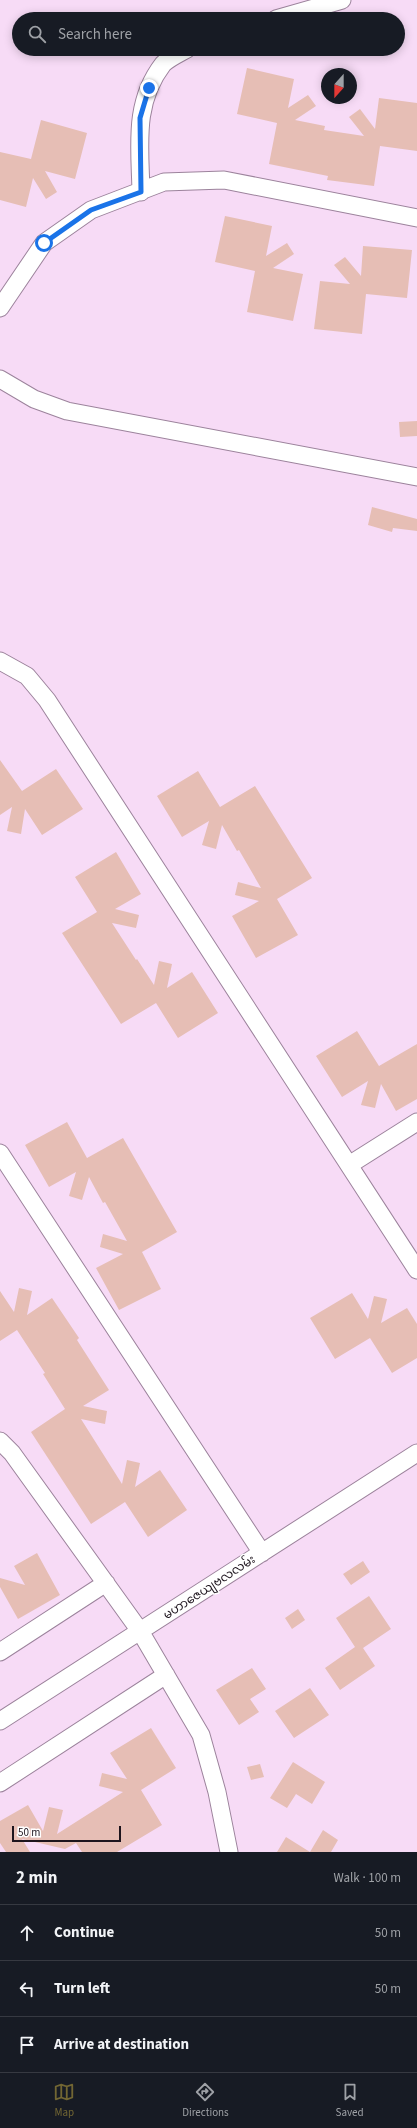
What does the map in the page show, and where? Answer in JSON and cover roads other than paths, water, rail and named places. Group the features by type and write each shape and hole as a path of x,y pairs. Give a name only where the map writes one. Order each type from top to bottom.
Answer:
{"street":[{"path":"300,12 342,0"},
{"path":"141,192 140,118 149,88 164,63 175,56"},
{"path":"0,308 44,243 91,210 164,182 224,180 417,218"},
{"path":"0,379 34,399 67,411 417,477"},
{"path":"0,661 27,676 47,700 417,1270"},
{"path":"349,1165 417,1122"},
{"path":"0,1153 262,1553"},
{"path":"0,1441 12,1453 140,1631 201,1735 217,1792 229,1852"},
{"name":"မဟာဇေယျဗလလမ်း","path":"0,1721 417,1453"},
{"path":"0,1652 106,1583"},
{"path":"0,1783 166,1675"}]}
